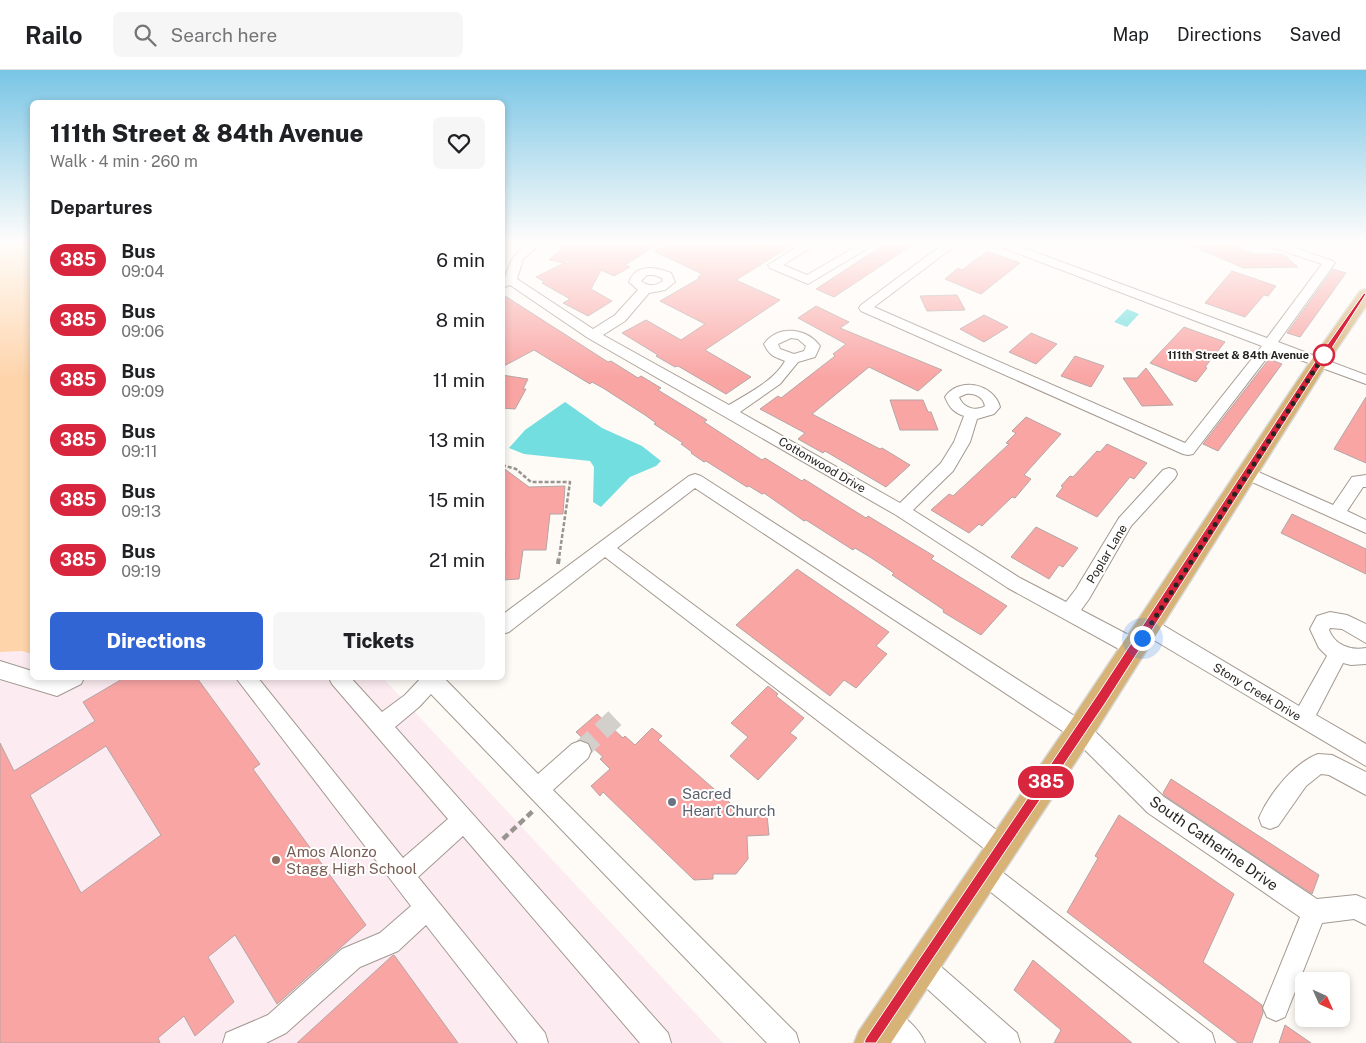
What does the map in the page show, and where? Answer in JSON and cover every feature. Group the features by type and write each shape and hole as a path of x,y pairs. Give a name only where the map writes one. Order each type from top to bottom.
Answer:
{"main road":[{"path":"871,1043 1135,648 1319,362 1366,294"}],"street":[{"name":"Cottonwood Drive","path":"516,287 593,335 902,511 1014,583 1135,648"},
{"path":"893,287 865,308 1188,450 1270,344 1311,287"},
{"path":"1119,287 1366,380"},
{"path":"593,335 620,318 646,288"},
{"path":"730,412 778,378 791,363 792,358"},
{"path":"902,511 946,467 962,442 972,414"},
{"path":"1248,473 1366,528"},
{"name":"Poplar Lane","path":"1068,613 1083,594 1125,522 1137,512 1169,474"},
{"name":"South Catherine Drive","path":"605,548 695,480 1080,731 1156,805 1314,912"},
{"path":"1336,514 1353,487 1358,482 1366,481"},
{"path":"505,624 605,548 1002,848"},
{"path":"1366,635 1338,619 1324,621 1319,629 1320,635 1331,647 1339,652 1357,658 1366,656"},
{"name":"Stony Creek Drive","path":"1149,626 1366,756"},
{"path":"1303,719 1339,652"},
{"path":"0,670 30,679"},
{"path":"34,680 57,687 70,680"},
{"path":"248,680 535,1043"},
{"path":"341,680 658,1043"},
{"path":"381,725 412,701 432,680"},
{"path":"434,680 542,794 786,1043"},
{"path":"542,794 580,751"},
{"path":"1270,818 1304,773 1318,764 1324,763 1341,769 1366,784"},
{"path":"402,875 464,820"},
{"path":"985,873 1202,1043"},
{"path":"1276,1008 1314,912 1356,906 1366,913"},
{"path":"236,1043 277,1024 351,958 389,942 428,907"},
{"path":"922,967 1007,1043"},
{"path":"887,1020 912,1043"}],"path":[{"path":"505,466 516,469 531,482 570,482 557,572"}],"shaded area":[{"path":"0,287 30,287 30,653 22,651 0,652"},
{"name":"Amos Alonzo Stagg High School","path":"30,326 30,680 385,680 723,1043 0,1043 0,334"}],"water":[{"path":"1127,309 1139,314 1127,327 1114,322"},
{"path":"565,402 602,428 642,446 661,461 656,466 630,477 601,507 593,502 594,467 590,461 524,454 509,448 525,430"}],"building":[{"path":"550,287 592,287 591,289 612,301 588,316 563,303 570,299"},
{"path":"684,287 752,287 780,300 705,350 751,377 726,394 678,366 675,367 656,356 658,355 622,333 646,320 681,340 705,324 660,301"},
{"path":"818,287 848,287 834,297 816,289"},
{"path":"965,287 989,287 981,294"},
{"path":"1218,287 1275,287 1268,296 1264,295 1245,317 1205,303"},
{"path":"1320,287 1336,287 1300,337 1287,333"},
{"path":"957,295 965,310 927,311 920,296"},
{"path":"505,296 608,362 611,361 638,378 641,376 661,388 658,390 707,420 704,422 762,460 765,458 802,481 804,479 866,518 868,516 934,556 931,559 1007,606 981,635 943,612 944,610 892,575 894,573 870,557 855,548 853,550 806,520 804,521 764,493 762,494 749,486 747,487 706,461 704,462 681,444 683,443 654,424 656,423 645,415 603,388 592,382 590,384 534,350 505,365"},
{"path":"816,306 849,322 840,328 942,370 918,391 869,367 812,414 880,449 882,448 910,465 886,487 825,451 823,453 798,439 805,433 760,409 778,396 781,398 835,356 833,354 846,344 798,318"},
{"path":"984,315 1008,327 984,342 960,329"},
{"path":"1184,327 1225,342 1205,367 1207,368 1196,382 1150,363"},
{"path":"1031,333 1057,344 1036,364 1009,352"},
{"path":"1075,356 1104,366 1091,387 1061,376"},
{"path":"1269,359 1282,364 1218,451 1203,444"},
{"path":"1146,368 1173,405 1142,406 1123,378 1137,378"},
{"path":"505,375 528,379 523,389 526,389 515,409 505,408"},
{"path":"1366,397 1366,463 1334,449"},
{"path":"890,400 923,400 928,412 931,412 938,430 900,430"},
{"path":"1026,417 1061,434 1024,475 1031,479 1015,498 1012,497 982,526 979,524 969,533 931,510 949,494 953,496 1009,444 1006,443 1016,433 1012,431"},
{"path":"1107,444 1147,463 1134,479 1130,477 1097,517 1056,496 1063,487 1061,486 1070,476 1073,477 1097,451 1100,452"},
{"path":"505,469 529,487 565,486 563,514 550,514 546,550 523,550 519,579 505,580"},
{"path":"1292,514 1366,549 1366,574 1281,533"},
{"path":"1036,527 1078,548 1063,567 1059,565 1049,579 1011,557"},
{"path":"797,569 889,632 876,646 887,654 856,688 844,680 830,696 736,625"},
{"path":"121,680 198,680 260,764 253,769 366,925 277,1004 235,935 208,957 234,1002 195,1036 184,1016 158,1038 160,1043 0,1043 0,743 14,771 95,721 83,702","holes":["106,746 161,835 81,893 30,795"]},
{"path":"768,686 778,694 776,696 804,718 790,733 797,738 758,780 730,756 748,737 731,723"},
{"name":"Sacred Heart Church","path":"597,714 623,738 625,736 635,745 652,728 662,736 658,740 737,809 737,816 767,815 769,835 747,836 748,859 736,874 713,874 713,879 694,880 603,792 600,796 591,786 610,769 600,759 603,757 576,732"},
{"path":"1171,779 1319,875 1312,894 1165,796 1163,793"},
{"path":"1119,815 1234,894 1203,962 1262,1005 1263,1013 1252,1043 1238,1043 1067,912 1098,858 1095,856"},
{"path":"394,955 458,1043 297,1043 392,956"},
{"path":"1033,960 1132,1043 1054,1043 1061,1030 1014,990"},
{"path":"1285,1025 1311,1043 1279,1043"}],"tunnel":[{"path":"580,751 616,717"}],"bus line":[{"name":"385","path":"871,1043 1102,698 1319,362 1366,294"}],"place":[{"name":"111th Street & 84th Avenue","path":"1324,355"},
{"name":"Sacred Heart Church","path":"672,802"},
{"name":"Amos Alonzo Stagg High School","path":"276,860"}],"route":[{"path":"1142,638 1328,349 1324,355"}]}
